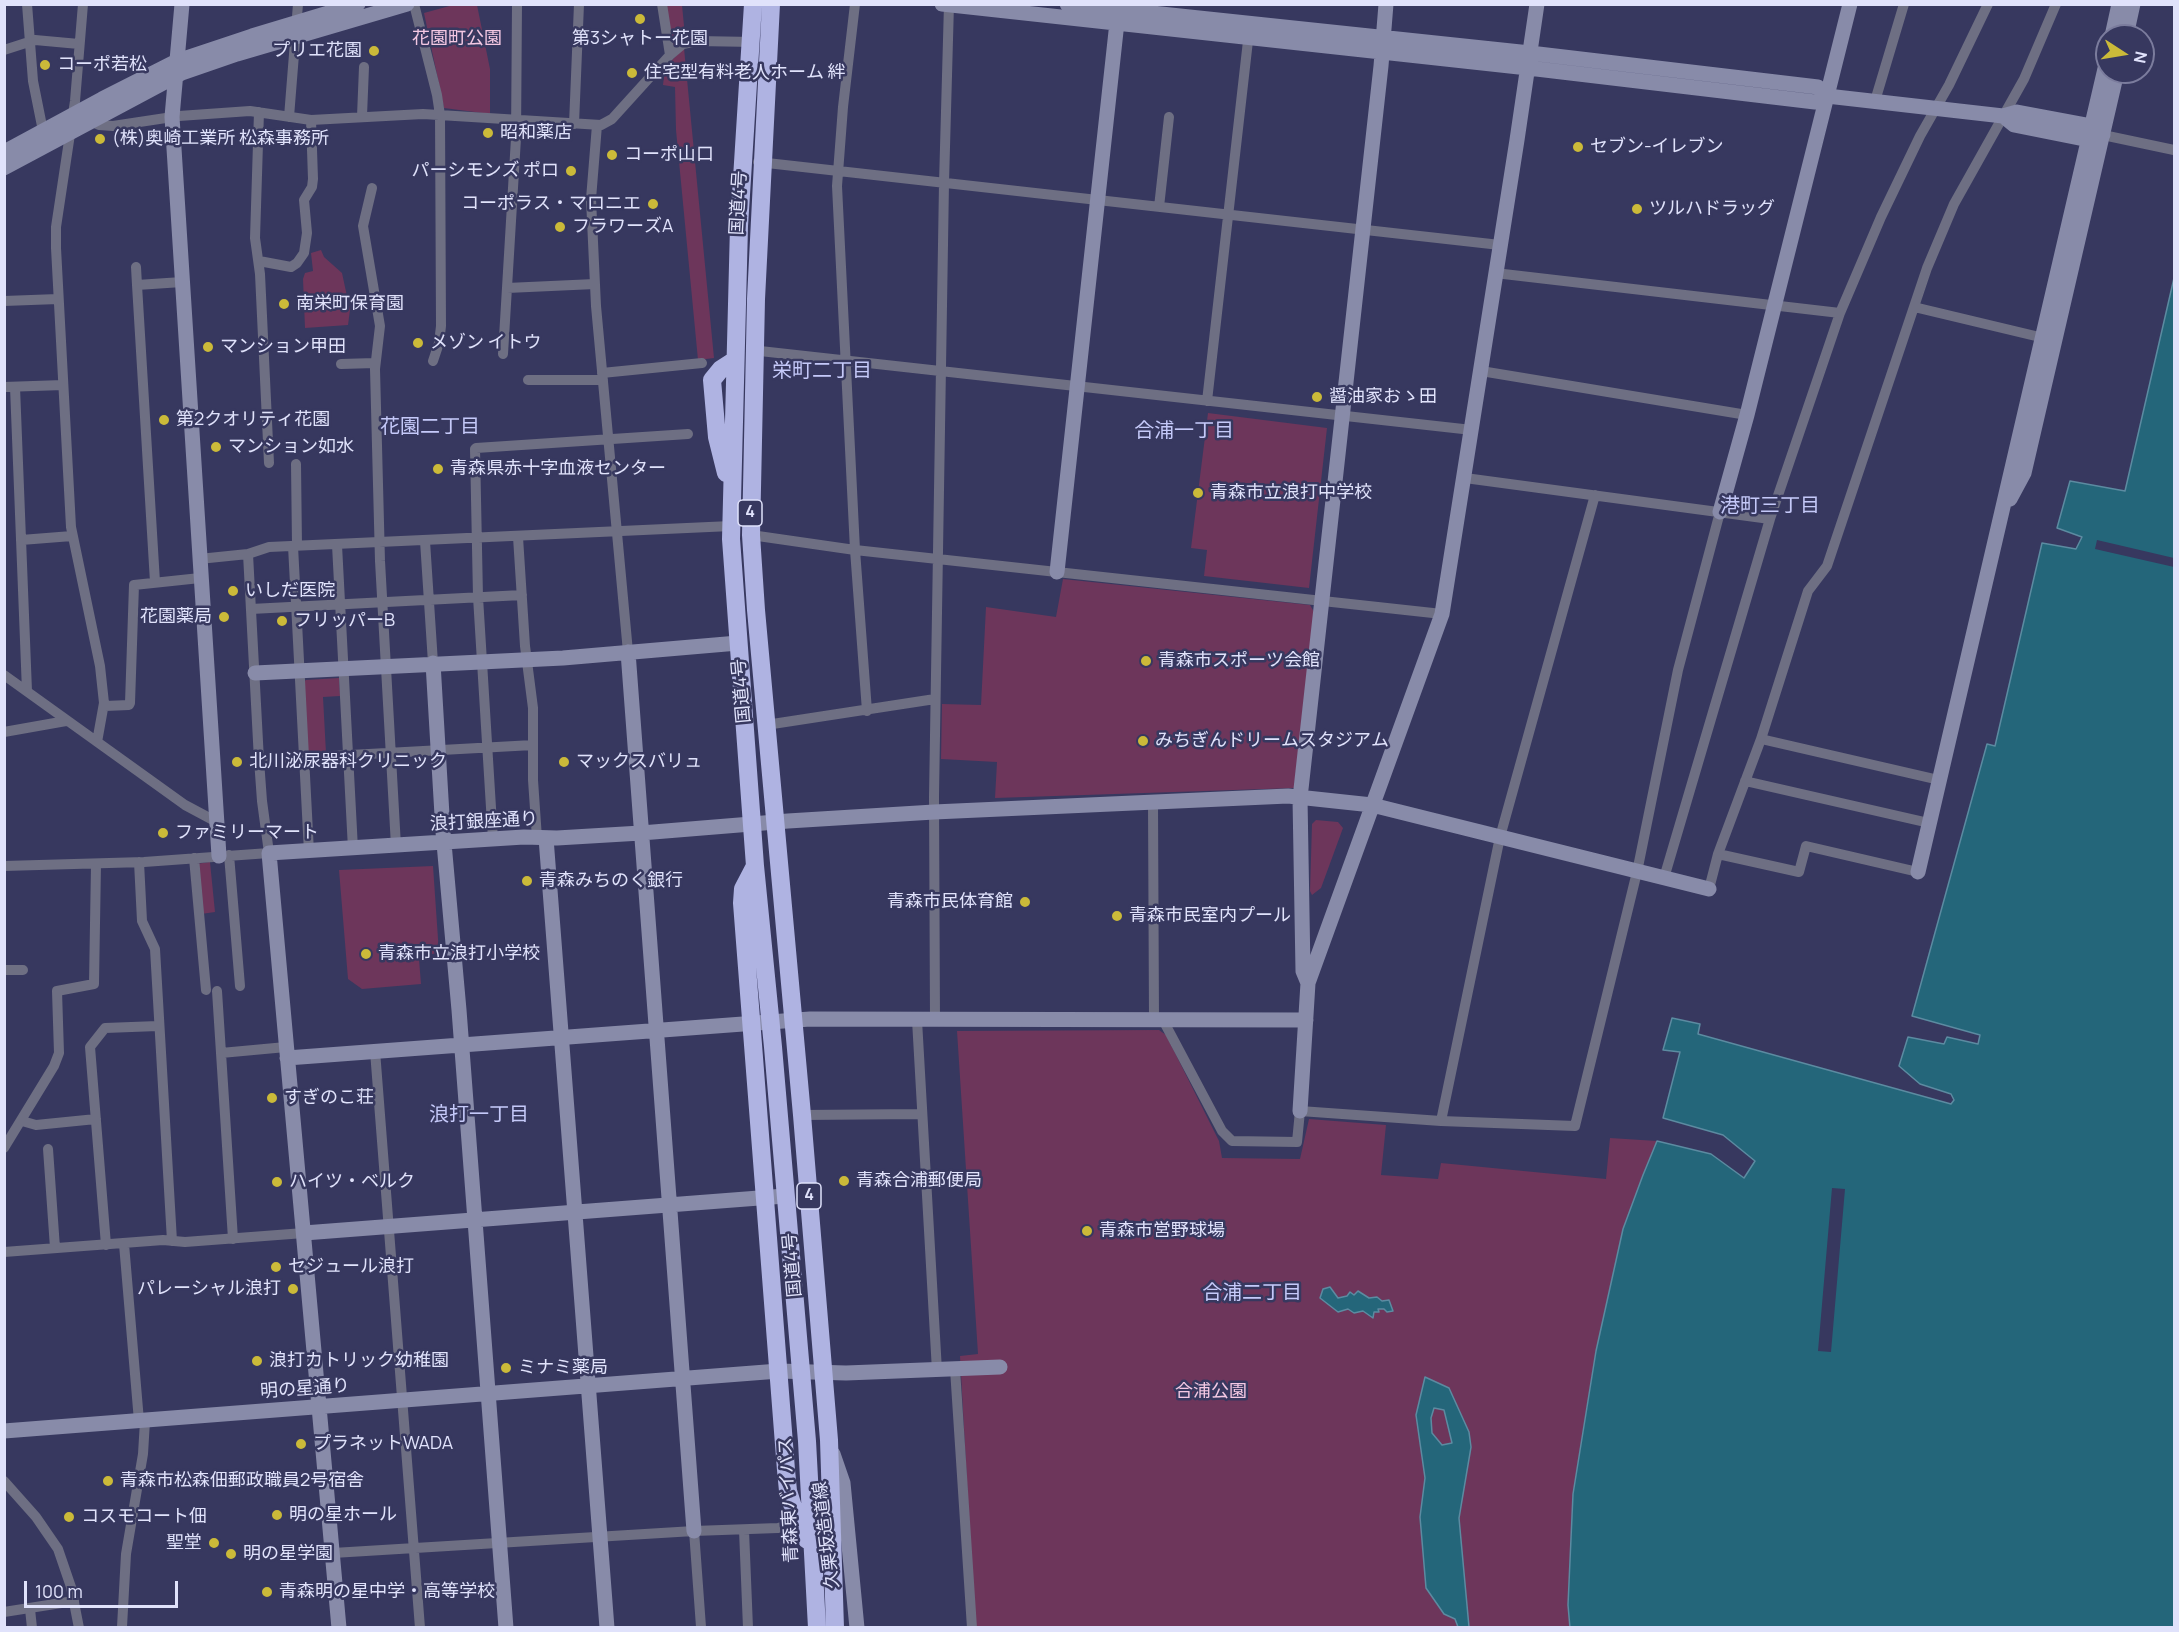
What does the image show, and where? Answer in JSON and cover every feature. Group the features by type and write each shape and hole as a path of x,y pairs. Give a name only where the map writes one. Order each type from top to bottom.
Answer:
{"highway":[{"name":"国道4号","path":"753,4 743,160 731,526 754,866 801,1371"},
{"name":"国道4号","path":"771,4 754,351 751,535 823,1372"},
{"path":"754,866 742,894 788,1491 813,1552"},
{"name":"青森東バイパス","path":"801,1371 817,1628"},
{"name":"4","path":"823,1372 829,1440 835,1628"}],"street":[{"path":"27,4 33,81 43,131"},
{"path":"82,4 73,115 56,227 72,537 100,666 105,706 96,742"},
{"path":"182,4 172,117 215,821 224,855 240,986"},
{"path":"289,117 298,4"},
{"path":"296,30 358,4"},
{"path":"4,152 73,115 176,68 296,30 407,4"},
{"path":"414,4 438,95 440,115 441,326 439,343 433,361"},
{"path":"503,354 516,119 517,4"},
{"path":"574,124 579,4"},
{"path":"662,4 670,55"},
{"path":"855,4 837,171 855,550 867,711"},
{"path":"1067,4 1249,32 1529,61 1815,102 1827,96 2003,116 2014,125 2095,134 2175,150"},
{"path":"1308,983 1303,971 1300,798 1386,4"},
{"path":"1153,804 1158,1020 1225,1134 1232,1141 1298,1142 1308,983 1442,615 1537,4"},
{"path":"1300,1111 1441,1121 1575,1126 1637,872 1678,670 1747,415 1850,4"},
{"path":"1875,101 1904,4"},
{"path":"1664,878 1770,519 1840,313 1881,217 1988,4"},
{"path":"1709,889 1718,854 1761,739 1804,602 1814,582 1827,566 1927,268 1954,204 2024,79 2056,4"},
{"path":"2115,24 2119,4"},
{"path":"2129,24 2133,4"},
{"path":"935,1020 935,699 947,5 1118,13"},
{"path":"1057,572 1118,13"},
{"path":"1207,401 1249,32"},
{"path":"4,50 29,40 79,44"},
{"path":"90,121 113,126 172,117 237,111 311,120 440,115 597,125 612,120 670,55 687,42 768,43"},
{"path":"363,117 364,67"},
{"path":"4,168 90,121 176,68"},
{"path":"1718,854 1799,872 1806,846 1918,872 2001,515 2024,473 2048,339 2095,134 2103,84"},
{"path":"2095,134 2113,84"},
{"path":"260,112 255,220 269,463"},
{"path":"1159,207 1169,117"},
{"path":"259,261 291,267 297,263 306,247 304,200 312,187 313,179 311,120"},
{"path":"597,125 591,200 595,284 628,652 701,1627"},
{"path":"743,160 1500,245"},
{"path":"372,188 363,226 380,319 375,363 380,543 396,846"},
{"path":"136,267 155,582"},
{"path":"1496,273 1840,313"},
{"path":"137,285 182,282"},
{"path":"507,288 595,284"},
{"path":"4,302 58,299"},
{"path":"1914,307 2048,339"},
{"path":"735,353 754,351 941,370 1472,430"},
{"path":"341,364 375,363"},
{"path":"528,380 602,376 702,363"},
{"path":"1480,371 1747,415"},
{"path":"27,691 21,540 10,387 63,385"},
{"path":"493,840 478,597 476,448 688,434"},
{"path":"296,464 296,606 309,852"},
{"path":"1464,478 1770,519"},
{"path":"1441,1121 1500,837 1595,495"},
{"path":"200,559 248,554 264,548 295,546 731,526"},
{"path":"751,535 855,550 1442,615"},
{"path":"21,540 72,537"},
{"path":"518,537 533,708 533,745 561,1038 607,1628"},
{"path":"425,541 445,843 506,1628"},
{"path":"337,545 353,849"},
{"path":"248,554 262,801 269,853 339,1628"},
{"path":"105,706 129,705 130,703 133,587 155,582 200,578"},
{"path":"251,609 522,595"},
{"path":"255,673 528,659 738,643"},
{"path":"4,675 185,805 215,821"},
{"path":"766,725 935,699"},
{"path":"4,732 66,720"},
{"path":"1761,739 1939,780"},
{"path":"259,760 533,745"},
{"path":"1744,781 1929,823"},
{"name":"浪打銀座通り","path":"4,866 139,862 224,855 641,833 934,812 1153,804 1288,796 1372,805 1709,889"},
{"path":"194,858 221,1053 233,1239"},
{"path":"139,862 142,921 155,949 172,1241"},
{"path":"4,1148 22,1121 59,1053 57,991 94,984 96,864"},
{"path":"4,970 23,970"},
{"path":"221,1053 375,1051 792,1020 1306,1020"},
{"path":"916,1020 937,1371"},
{"path":"106,1245 91,1044 105,1029 158,1026"},
{"path":"375,1051 420,1628"},
{"path":"802,1115 921,1113"},
{"path":"22,1121 36,1125 96,1119"},
{"path":"48,1149 55,1248"},
{"path":"4,1252 233,1239 785,1196"},
{"path":"122,1626 126,1554 143,1454 142,1421 124,1244"},
{"name":"明の星通り","path":"4,1431 779,1371 937,1371 1000,1367"},
{"path":"955,1369 972,1628"},
{"name":"久栗坂造道線","path":"829,1440 843,1483 857,1628"},
{"path":"4,1481 53,1540 62,1560 79,1628"},
{"path":"333,1553 600,1536 783,1528 800,1522"},
{"path":"744,1530 748,1628"},
{"path":"4,1612 74,1601"},
{"path":"30,1609 32,1628"}],"green space":[{"name":"花園町公園","path":"453,5 477,5 490,69 490,114 444,108 424,13"},
{"path":"664,5 682,5 685,36 671,48"},
{"path":"684,48 714,358 698,360 676,130 675,87 663,85 665,67"},
{"path":"321,250 324,257 342,273 350,310 348,325 305,328 303,279 305,273 313,271 311,253"},
{"path":"1208,413 1327,428 1309,588 1204,576 1207,550 1191,548"},
{"name":"青森市スポーツ会館","path":"1063,579 1310,605 1314,612 1294,788 995,798 997,762 941,759 942,704 981,705 986,607 1056,617"},
{"path":"339,678 340,696 323,697 326,753 307,754 303,682"},
{"path":"1316,820 1338,822 1343,828 1321,888 1312,895 1310,891 1312,824"},
{"path":"210,862 215,912 201,914 196,864"},
{"path":"433,866 439,953 425,955 419,959 421,984 362,989 348,979 339,870"},
{"name":"合浦公園","path":"1159,1030 1166,1035 1219,1141 1222,1158 1300,1159 1309,1119 1386,1125 1381,1175 1438,1179 1441,1163 1606,1179 1610,1138 1657,1141 1623,1229 1596,1351 1573,1494 1568,1605 1570,1627 975,1627 960,1356 978,1354 957,1031"}],"water":[{"path":"2174,278 2174,1627 1570,1628 1568,1605 1573,1494 1596,1351 1623,1229 1643,1175 1657,1141 1711,1154 1744,1178 1755,1161 1723,1135 1663,1118 1680,1052 1663,1050 1672,1018 1700,1024 1698,1034 1951,1104 1954,1100 1951,1094 1920,1084 1899,1066 1908,1037 1944,1044 1947,1037 1978,1044 1980,1035 1912,1016 1987,744 1995,746 2042,543 2076,549 2082,537 2057,528 2070,481 2125,491"},
{"path":"1330,1287 1338,1298 1347,1296 1350,1292 1354,1295 1358,1291 1369,1298 1389,1300 1393,1311 1378,1309 1379,1312 1374,1312 1373,1318 1363,1311 1354,1313 1348,1309 1338,1312 1320,1298 1323,1289"},
{"path":"1425,1377 1449,1388 1469,1432 1471,1447 1459,1518 1469,1627 1458,1627 1455,1619 1444,1614 1426,1588 1420,1517 1425,1478 1416,1415","holes":["1434,1408 1444,1410 1452,1443 1442,1445 1432,1433 1431,1418"]}],"pier":[{"path":"2097,540 2174,558 2174,567 2095,549"},
{"path":"1832,1188 1845,1189 1831,1352 1818,1351"}],"place":[{"name":"第3シャトー花園","path":"640,19"},
{"name":"プリエ花園","path":"374,51"},
{"name":"コーポ若松","path":"45,65"},
{"name":"住宅型有料老人ホーム 絆","path":"632,73"},
{"name":"昭和薬店","path":"488,133"},
{"name":"(株)奥崎工業所 松森事務所","path":"100,139"},
{"name":"セブン-イレブン","path":"1578,147"},
{"name":"コーポ山口","path":"612,155"},
{"name":"パーシモンズ ポロ","path":"571,171"},
{"name":"コーポラス・マロニエ","path":"653,204"},
{"name":"ツルハドラッグ","path":"1637,209"},
{"name":"フラワーズA","path":"560,227"},
{"name":"南栄町保育園","path":"284,304"},
{"name":"メゾン イトウ","path":"418,343"},
{"name":"マンション甲田","path":"208,347"},
{"name":"醤油家おゝ田","path":"1317,397"},
{"name":"第2クオリティ花園","path":"164,420"},
{"name":"マンション如水","path":"216,447"},
{"name":"青森県赤十字血液センター","path":"438,469"},
{"name":"青森市立浪打中学校","path":"1198,493"},
{"name":"いしだ医院","path":"233,591"},
{"name":"花園薬局","path":"224,617"},
{"name":"フリッパーB","path":"282,621"},
{"name":"青森市スポーツ会館","path":"1146,661"},
{"name":"みちぎんドリームスタジアム","path":"1143,741"},
{"name":"北川泌尿器科クリニック","path":"237,762"},
{"name":"マックスバリュ","path":"564,762"},
{"name":"ファミリーマート","path":"163,833"},
{"name":"青森みちのく銀行","path":"527,881"},
{"name":"青森市民体育館","path":"1025,902"},
{"name":"青森市民室内プール","path":"1117,916"},
{"name":"青森市立浪打小学校","path":"366,954"},
{"name":"すぎのこ荘","path":"272,1098"},
{"name":"青森合浦郵便局","path":"844,1181"},
{"name":"ハイツ・ベルク","path":"277,1182"},
{"name":"青森市営野球場","path":"1087,1231"},
{"name":"セジュール浪打","path":"276,1267"},
{"name":"パレーシャル浪打","path":"293,1289"},
{"name":"浪打カトリック幼稚園","path":"257,1361"},
{"name":"ミナミ薬局","path":"506,1368"},
{"name":"プラネットWADA","path":"301,1444"},
{"name":"青森市松森佃郵政職員2号宿舎","path":"108,1481"},
{"name":"明の星ホール","path":"277,1515"},
{"name":"コスモコート佃","path":"69,1517"},
{"name":"聖堂","path":"214,1543"},
{"name":"明の星学園","path":"231,1554"},
{"name":"青森明の星中学・高等学校","path":"267,1592"}],"district":[{"name":"栄町二丁目","path":"822,371"},
{"name":"花園二丁目","path":"430,427"},
{"name":"合浦一丁目","path":"1184,431"},
{"name":"港町三丁目","path":"1770,506"},
{"name":"浪打一丁目","path":"479,1115"},
{"name":"合浦二丁目","path":"1252,1293"}]}
